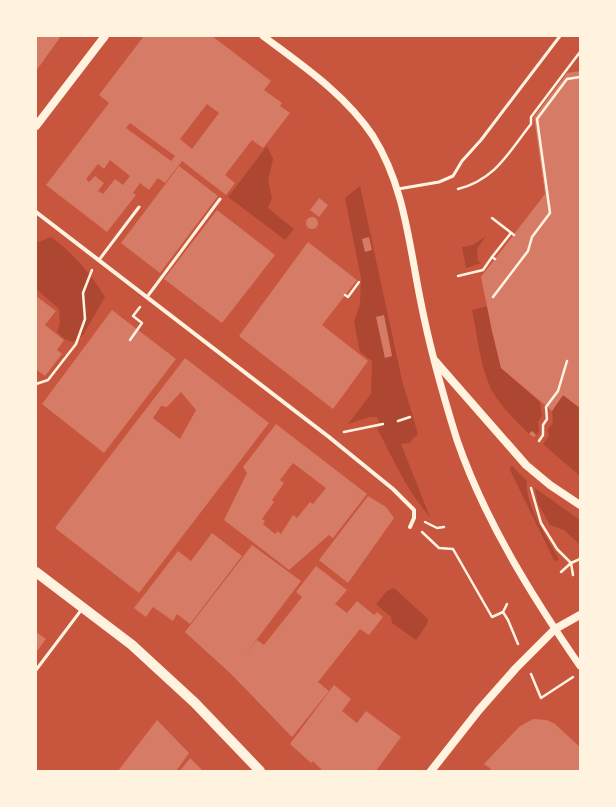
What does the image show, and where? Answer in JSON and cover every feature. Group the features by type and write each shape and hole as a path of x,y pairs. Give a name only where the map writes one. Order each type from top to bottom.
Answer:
{"main road":[{"path":"36,126 105,36"},
{"path":"435,361 526,465 550,485 580,505"},
{"path":"36,572 132,645 195,703 260,771"},
{"path":"431,771 479,710 510,674 555,629 580,615"}],"street":[{"path":"264,36 328,85 357,116 372,136 384,157 398,189 413,253 421,303 435,361 455,432 477,490 523,577 580,666"},
{"path":"36,212 329,437 393,489 414,510 413,521 410,527"}],"lane":[{"path":"398,189 439,182 453,176 462,161 481,140 560,36"},
{"path":"147,297 220,199"},
{"path":"99,260 140,207"},
{"path":"36,670 83,608"}],"path":[{"path":"455,190 473,185 486,178 496,169 531,124 531,117 580,52"},
{"path":"493,297 528,251 532,237 550,213 537,119 567,79 580,77"},
{"path":"458,276 483,270 512,234 492,218"},
{"path":"36,384 48,380 76,344 85,319 83,293 91,271 99,260"},
{"path":"345,295 348,297 360,282"},
{"path":"130,340 142,323 133,316 147,297"},
{"path":"539,441 543,435 543,425 547,419 546,406 558,391 567,361"},
{"path":"398,420 410,417"},
{"path":"329,437 347,431 383,424"},
{"path":"531,485 530,489 541,522 557,549 571,563 573,575"},
{"path":"413,521 439,548 452,549 492,617 503,612 507,604"},
{"path":"561,572 571,563 580,559"},
{"path":"503,612 508,620"},
{"path":"539,694 541,698 574,676"}],"shaded area":[{"path":"267,146 273,159 268,181 272,198 268,208 294,229 285,240 228,197"},
{"path":"360,186 402,380 418,434 409,443 401,444 430,517 407,486 377,428 381,427 377,417 370,417 348,424 371,394 372,361 360,352 354,322 360,304 361,278 345,198"},
{"path":"486,236 477,249 478,261 481,263 466,268 462,247 473,245"},
{"path":"51,237 81,264 105,297 83,335 73,342 66,340 57,332 60,323 59,309 36,289 36,243"},
{"path":"488,306 501,368 540,402 542,416 538,422 539,432 536,435 532,431 529,434 515,420 498,400 489,385 482,364 472,310"},
{"path":"563,395 580,408 580,476 543,444 549,436 548,429 553,423 552,411"},
{"path":"512,466 527,481 529,500 533,511 543,532 559,559 555,562 510,470 510,467"},
{"path":"535,488 580,520 580,545 564,530 550,525 538,504"},
{"path":"394,588 428,619 427,624 416,640 392,623 391,617 376,604 387,591"}],"building":[{"path":"36,36 61,36 36,71"},
{"path":"144,36 212,36 271,81 264,90 282,103 280,106 290,113 263,148 252,140 225,175 235,183 226,195 182,161 165,183 158,178 149,190 140,183 133,193 136,195 107,232 46,185 109,103 99,95","holes":["207,104 219,113 192,149 180,139","130,123 175,156 171,161 126,128","110,160 130,176 123,185 115,179 103,194 98,191 104,183 95,176 89,182 86,179 98,164 104,169"]},
{"path":"580,71 580,408 563,395 552,411 501,368 481,277 545,194 534,117 567,73"},
{"path":"179,166 218,196 160,273 121,243"},
{"path":"319,198 328,205 319,217 310,210"},
{"path":"217,210 275,255 222,323 164,279"},
{"path":"310,217 314,217 318,223 314,229 310,229 306,225 306,221"},
{"path":"369,237 372,250 365,252 362,239"},
{"path":"308,242 357,280 322,325 368,361 333,409 239,336"},
{"path":"36,296 56,311 45,325 64,340 57,350 62,354 45,376 37,370 36,372"},
{"path":"112,310 176,359 104,453 42,404"},
{"path":"384,315 392,356 385,358 376,317"},
{"path":"185,358 269,423 139,593 55,528","holes":["181,392 196,410 180,439 153,418 161,406 167,407"]},
{"path":"276,424 367,494 333,538 329,535 289,570 224,520 247,473 243,467","holes":["293,463 326,488 313,504 310,502 297,518 293,515 281,534 278,531 275,534 263,524 265,521 262,519 274,502 272,500 284,483 280,480"]},
{"path":"532,431 536,435 534,437 529,434"},
{"path":"368,496 386,507 394,518 348,583 319,560"},
{"path":"212,533 242,556 190,624 177,614 173,621 153,607 146,617 134,608 178,551 191,561"},
{"path":"252,545 301,581 245,655 257,640 264,645 302,597 296,592 316,566 347,590 335,604 347,613 357,601 374,615 377,612 383,617 369,635 360,629 318,682 329,691 292,737 230,673 185,632"},
{"path":"36,632 46,639 36,652"},
{"path":"334,685 351,699 342,711 357,723 366,711 401,737 376,771 323,771 313,761 311,763 290,744"},
{"path":"533,719 547,720 555,724 580,747 580,771 489,771 491,769 484,764 519,727"},
{"path":"157,720 189,753 176,771 118,771"},
{"path":"190,758 203,771 180,771"}]}
